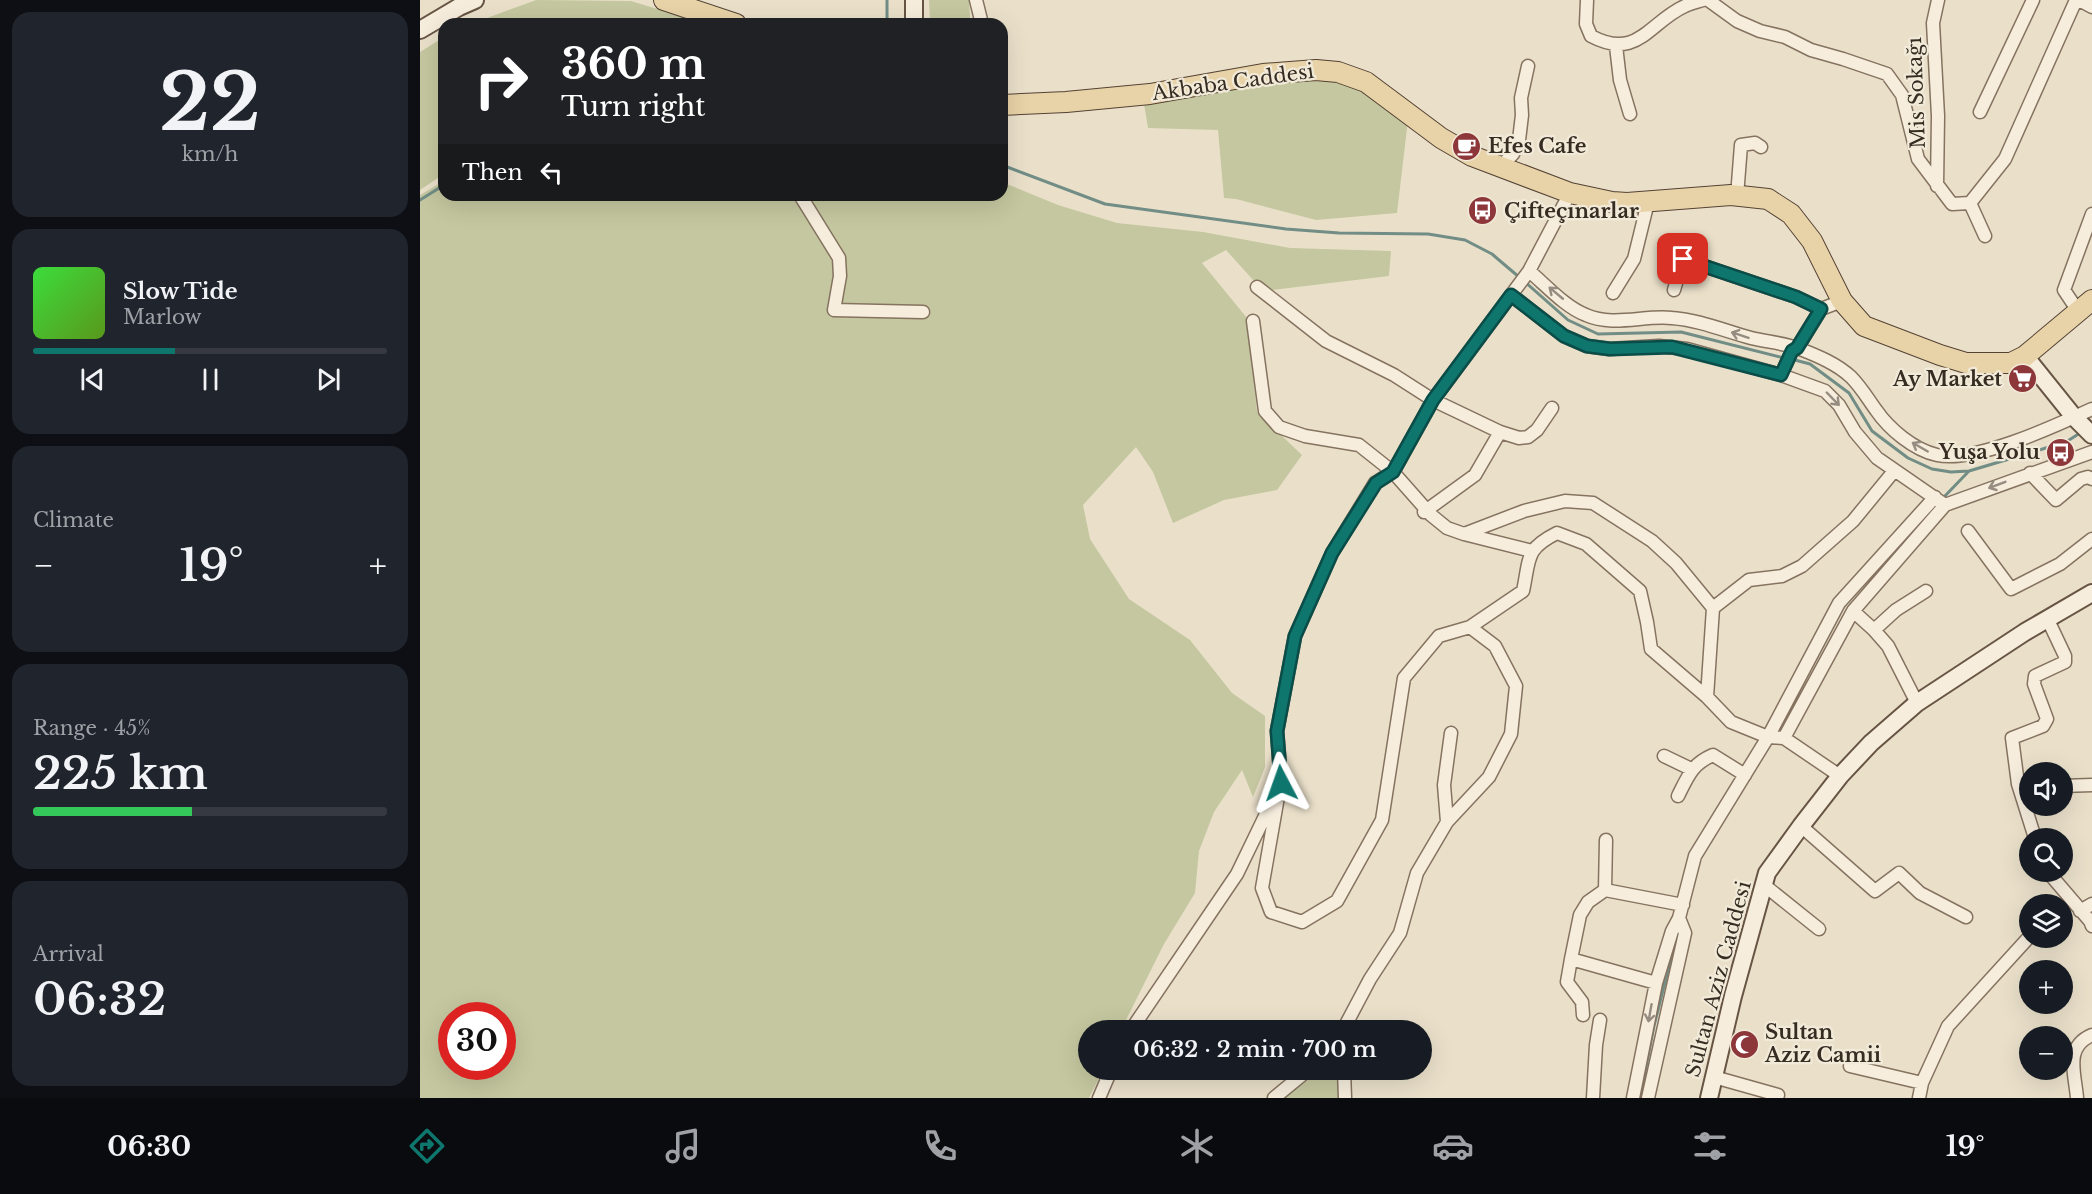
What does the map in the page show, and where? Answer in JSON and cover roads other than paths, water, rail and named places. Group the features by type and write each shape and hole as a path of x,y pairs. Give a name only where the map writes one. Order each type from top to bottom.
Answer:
{"main road":[{"path":"664,0 689,5 721,18"},
{"name":"Akbaba Caddesi","path":"1008,105 1150,94 1263,74 1316,70 1338,72 1366,82 1441,138 1472,156 1570,193 1612,202 1737,196 1768,200 1791,214 1812,241 1842,301 1864,326 1940,355 1966,363 2011,363 2025,356 2085,306"}],"street":[{"path":"440,18 475,0"},
{"path":"914,0 914,18"},
{"path":"976,0 980,18"},
{"path":"1587,0 1586,24 1591,36 1616,46 1642,38 1684,6 1705,0 1737,21 1760,32 1785,37 1811,50 1887,74 1902,96 1917,159 1952,204 1970,203 2005,159 2078,0 2092,8"},
{"name":"Mis Sokağı","path":"1937,186 1938,116 1933,22 1938,0"},
{"path":"1980,112 2033,0"},
{"path":"420,30 438,19"},
{"path":"1616,46 1620,80 1630,114"},
{"path":"1499,168 1513,154 1519,140 1522,115 1521,98 1528,66"},
{"path":"1737,196 1741,146 1755,143 1761,147"},
{"path":"1570,193 1527,273 1433,400 1393,472 1376,483 1332,553 1295,636 1277,731 1281,783 1262,888 1271,912 1302,922 1337,900 1382,820 1404,678 1439,636 1470,627 1523,591 1532,551 1540,541 1557,533 1586,544 1640,591 1651,649 1707,697 1731,722 1768,737 1784,738 1840,776"},
{"path":"804,201 839,258 840,276 834,310 923,312"},
{"path":"1613,293 1634,259 1648,202"},
{"path":"1970,203 1985,236"},
{"path":"2085,306 2064,290 2092,214"},
{"path":"1674,290 1683,259 1796,297 1821,309"},
{"path":"1527,273 1574,309 1594,318 1609,320 1659,317 1682,319 1794,350 1840,368 1858,384 1882,418 1895,430 1922,450 1938,455 1960,456 1982,452 2076,419 2092,409"},
{"path":"1257,287 1326,341 1394,375 1433,400 1500,432 1519,438 1528,437 1537,430 1552,408"},
{"path":"1511,294 1564,336 1587,346 1610,349 1672,347 1782,372 1825,391 1839,405 1855,432 1877,458 1940,501"},
{"path":"1782,372 1821,309 1842,301"},
{"path":"1253,321 1264,411 1279,427 1305,436 1359,445 1393,472 1426,512 1447,528 1532,551"},
{"path":"2025,356 2076,419 2092,435"},
{"path":"1426,512 1475,475 1500,432"},
{"path":"1633,1098 1656,983 1672,931 1681,911 1695,856 1768,737 1839,603 1940,501 2092,452"},
{"path":"1713,608 1749,580 1782,576 1802,566 1853,521 1894,471"},
{"path":"2030,473 2056,500 2080,479 2088,477 2092,479"},
{"path":"1464,534 1524,511 1565,501 1593,504 1652,541 1676,563 1713,608 1707,697"},
{"path":"1784,738 1853,611 1940,501"},
{"path":"1968,531 2011,589 2060,564 2092,539"},
{"path":"1874,630 1896,610 1926,591"},
{"name":"Sultan Aziz Caddesi","path":"1709,1098 1733,996 1767,873 1800,826 1840,776 1871,743 1917,703 2025,632 2092,593"},
{"path":"1853,611 1888,646 1917,703"},
{"path":"2019,767 2012,738 2043,726 2047,719 2034,684 2036,676 2065,662 2065,656 2048,620"},
{"path":"1348,1020 1370,979 1400,933 1417,873 1447,822 1489,777 1510,734 1516,686 1495,646 1470,627"},
{"path":"1447,822 1444,785 1451,733"},
{"path":"1678,796 1691,770 1701,760 1713,755 1745,775"},
{"path":"1664,756 1691,770"},
{"path":"1138,1020 1236,874 1281,783"},
{"path":"2073,786 2092,785"},
{"path":"1800,826 1875,891 1899,873 1920,893 1966,917"},
{"path":"1605,890 1606,840"},
{"path":"1764,885 1819,929"},
{"path":"1605,890 1681,911"},
{"path":"1583,1015 1582,1002 1567,982 1570,959 1580,915 1588,902 1605,890"},
{"path":"2080,910 2092,904"},
{"path":"2073,906 2080,910 2092,926"},
{"path":"1648,1098 1685,933 1681,911"},
{"path":"1920,1098 1922,1083 1948,1026 2019,948"},
{"path":"1570,959 1656,983"},
{"path":"1593,1098 1600,1020"},
{"path":"2077,1098 2073,1055 2081,1040 2092,1035"},
{"path":"1850,1066 1922,1083"},
{"path":"1714,1077 1778,1095"},
{"path":"1099,1098 1107,1080"},
{"path":"1274,1098 1296,1080"},
{"path":"1344,1080 1345,1098"}],"waterway":[{"path":"887,0 887,18"},
{"path":"1008,167 1105,204 1286,229 1339,233 1428,234 1465,240 1492,254 1519,277"},
{"path":"420,200 438,189"},
{"path":"1524,281 1568,320 1598,334 1681,332 1784,358"},
{"path":"1791,359 1810,364 1849,393 1872,431 1908,458 1932,469 1951,472 1969,471"},
{"path":"1943,498 1969,471 2066,442 2080,433"},
{"path":"1640,1098 1654,1026 1675,942"}],"place":[{"name":"Efes Cafe","path":"1467,146"},
{"name":"Çifteçınarlar","path":"1483,211"},
{"name":"Ay Market","path":"2023,379"},
{"name":"Yuşa Yolu","path":"2061,452"},
{"name":"Sultan Aziz Camii","path":"1744,1044"}]}
